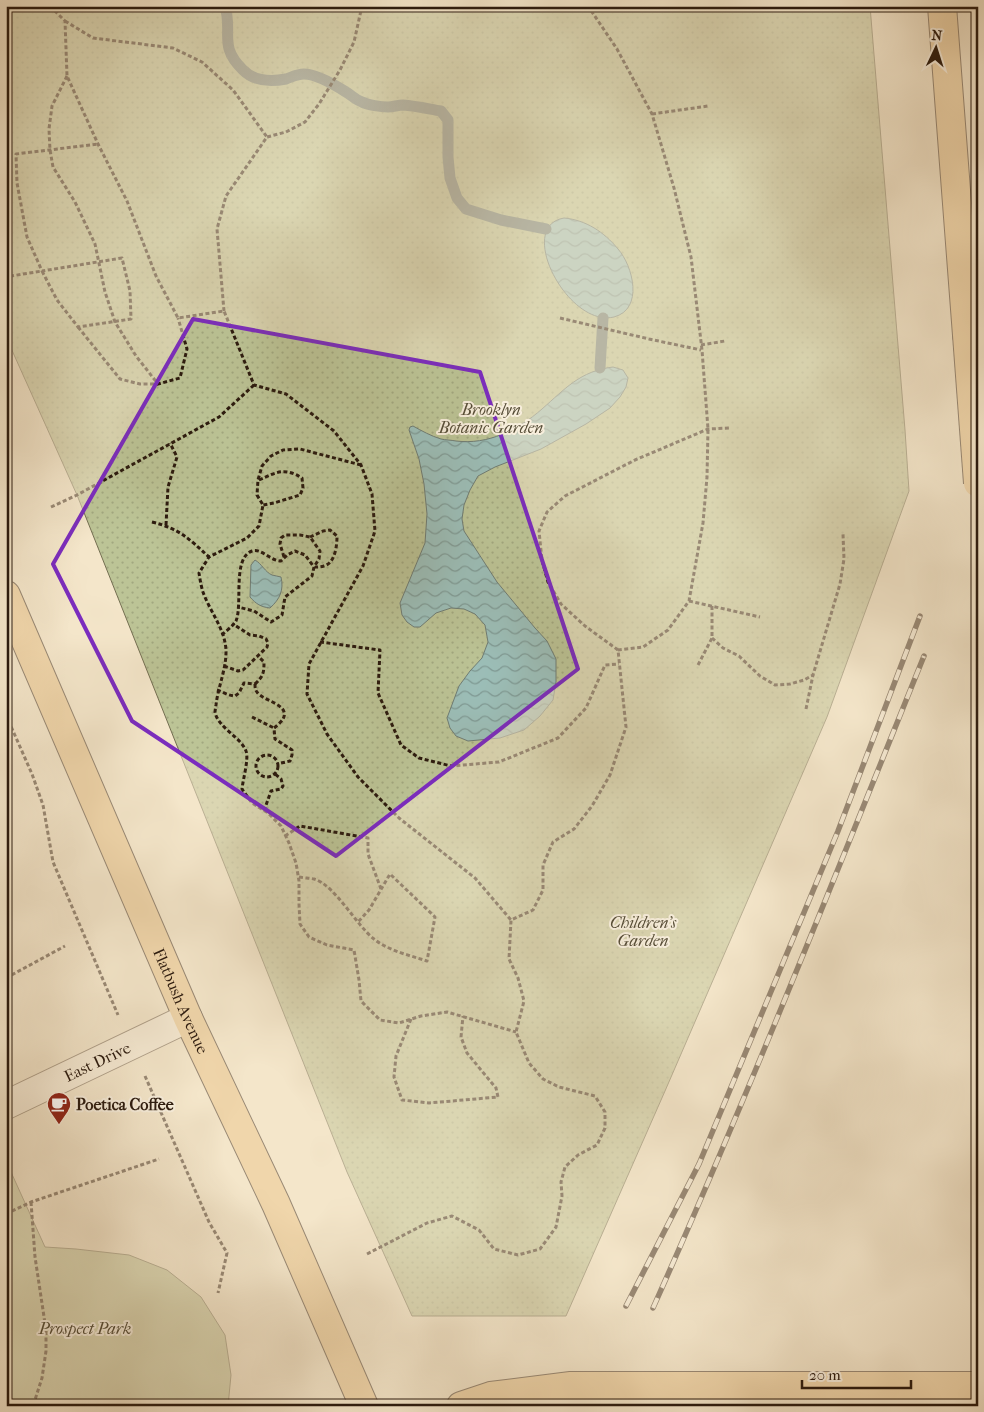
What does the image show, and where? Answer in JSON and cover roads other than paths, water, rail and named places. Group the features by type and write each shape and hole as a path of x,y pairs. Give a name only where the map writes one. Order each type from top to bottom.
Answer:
{"main road":[{"path":"942,6 978,483"},
{"name":"Flatbush Avenue","path":"6,595 188,1018 276,1204 364,1406"},
{"path":"461,1406 491,1396 571,1386 978,1386"}],"lane":[{"name":"East Drive","path":"6,1106 188,1018"}],"water":[{"path":"564,218 580,221 601,232 623,256 628,266 633,286 629,305 623,312 614,317 597,316 580,307 565,293 553,275 546,256 545,238 550,225"},
{"path":"613,367 623,370 628,378 626,387 620,397 610,408 541,449 495,467 478,476 464,505 462,519 464,531 497,582 547,641 556,659 556,682 553,700 540,716 524,730 500,738 468,741 456,736 450,728 447,718 459,686 482,658 488,642 485,625 475,614 464,609 451,608 436,613 420,627 414,627 402,615 400,603 425,543 427,514 424,484 419,459 409,430 410,427 413,426 444,440 468,442 491,438 513,429 533,417 566,388 582,377 591,372"},
{"path":"255,560 270,574 281,577 282,586 280,594 270,608 259,605 250,597 251,565"}],"waterway":[{"path":"225,6 228,24 228,46 235,61 247,74 269,80 286,79 301,74 309,74 325,80 368,104 388,107 403,105 441,111 448,120 450,178 457,198 466,209 501,220 546,229"},
{"path":"600,368 603,318"}],"railway":[{"path":"626,1306 699,1164 838,831 920,616"},
{"path":"653,1308 758,1065 924,656"}],"place":[{"name":"Poetica Coffee","path":"59,1125"}],"park label":[{"name":"Brooklyn Botanic Garden","path":"491,418"},
{"name":"Children's Garden","path":"643,931"},
{"name":"Prospect Park","path":"85,1328"}]}
